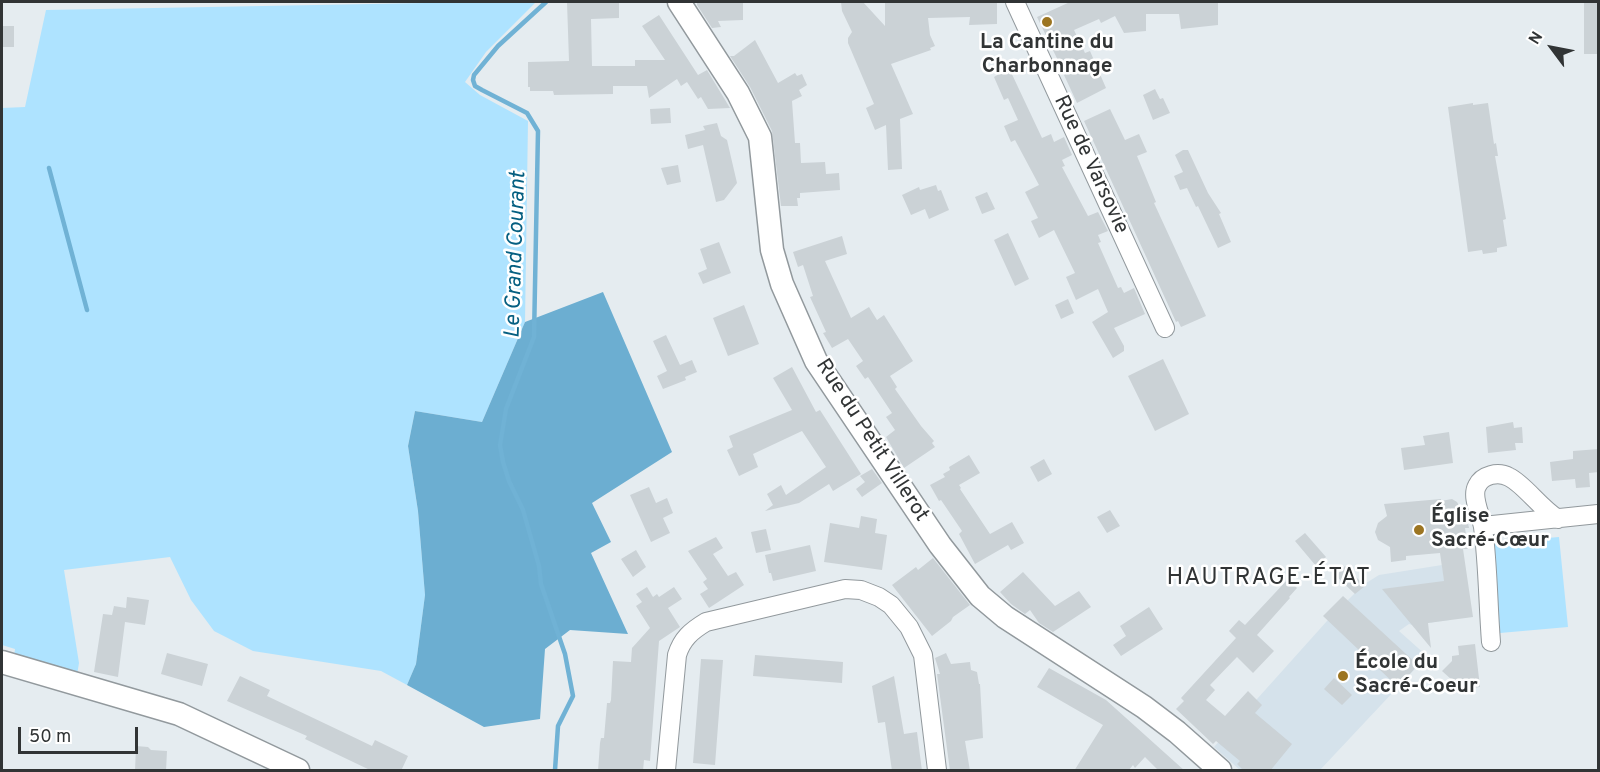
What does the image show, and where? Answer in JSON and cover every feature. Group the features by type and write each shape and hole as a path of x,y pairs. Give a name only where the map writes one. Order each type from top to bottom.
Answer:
{"street":[{"name":"Rue du Petit Villerot","path":"680,2 738,93 760,137 772,250 782,284 816,361 940,545 980,596 1005,617 1144,707 1177,732 1220,771"},
{"name":"Rue de Varsovie","path":"1015,2 1165,328"},
{"path":"1491,642 1483,526 1475,496 1476,487 1483,478 1494,474 1509,476 1545,511 1558,519"},
{"path":"1483,526 1599,514"},
{"path":"666,771 677,655 681,642 693,630 706,622 845,590 861,590 879,597 891,605 909,627 923,655 937,771"},
{"path":"2,662 179,714 298,771"}],"shaded area":[{"path":"536,2 486,52 465,82 480,95 528,121 525,322 482,422 415,411 408,446 418,511 425,595 416,664 407,685 381,671 253,651 214,631 191,600 170,557 64,570 79,663 77,675 14,657 15,649 2,645 2,108 25,107 46,10"},
{"path":"603,292 672,452 592,503 611,542 591,553 628,634 570,630 545,649 540,719 484,727 407,685 416,664 425,595 418,511 408,446 415,411 482,422 525,322"},
{"path":"1559,537 1568,627 1500,633 1491,543"},
{"name":"École du Sacré-Coeur","path":"1442,565 1450,620 1409,624 1399,631 1427,656 1320,770 1240,770 1214,747 1327,621 1363,585 1379,575"}],"building":[{"path":"567,2 619,2 619,18 591,19 592,66 635,66 635,60 665,60 642,26 659,15 698,75 707,70 730,108 708,109 701,97 698,99 687,82 681,86 677,79 649,98 647,86 613,86 613,94 554,95 553,91 530,91 528,62 569,61"},
{"path":"697,2 743,2 743,20 718,21 721,27 712,28"},
{"path":"841,2 863,2 885,26 885,2 997,2 997,24 969,25 970,17 928,18 930,35 935,46 930,48 931,50 891,64 913,114 900,119 902,169 888,170 886,125 875,130 866,108 874,104 848,43 852,32 842,11"},
{"path":"1070,2 1218,3 1218,25 1181,29 1179,14 1146,14 1146,31 1124,33 1115,16 1101,23 1099,19 1074,30 1085,53 1090,51 1106,88 1077,103 1037,17"},
{"path":"1584,2 1599,2 1599,54 1584,54"},
{"path":"2,26 14,26 14,47 2,47"},
{"path":"755,40 778,83 795,73 797,76 802,74 807,85 799,90 802,96 792,101 795,143 800,143 801,163 825,162 826,174 839,173 840,190 800,193 800,198 797,198 798,206 781,206 772,131 750,87 730,56 734,56"},
{"path":"1009,68 1042,138 1051,134 1054,142 1064,137 1072,155 1062,160 1065,166 1062,167 1088,216 1098,212 1108,231 1098,235 1101,242 1098,243 1118,288 1121,287 1124,293 1134,288 1145,314 1114,328 1124,346 1124,351 1113,358 1092,322 1108,312 1098,289 1076,300 1066,277 1075,273 1054,230 1039,238 1031,221 1038,218 1025,192 1039,185 1015,140 1011,142 1004,126 1018,120 1008,98 1004,100 994,77"},
{"path":"1155,89 1160,99 1163,98 1170,113 1153,120 1143,95"},
{"path":"1473,103 1473,105 1488,103 1506,219 1503,220 1507,246 1497,248 1497,252 1483,254 1482,250 1468,252 1448,107"},
{"path":"670,108 671,123 651,124 650,109"},
{"path":"1110,109 1125,140 1139,134 1147,152 1137,156 1156,202 1154,203 1206,316 1181,327 1178,321 1176,322 1084,121"},
{"path":"717,123 721,136 727,140 737,183 724,200 716,202 703,145 688,149 685,135 705,130 703,126"},
{"path":"1188,150 1208,193 1221,213 1219,214 1231,242 1218,248 1187,188 1180,190 1174,176 1183,172 1175,155"},
{"path":"678,165 681,182 667,185 661,168"},
{"path":"936,185 938,191 941,190 949,210 929,219 925,209 911,215 902,195 919,187 920,190"},
{"path":"987,192 995,209 982,214 975,197"},
{"path":"1008,233 1029,279 1015,286 994,240"},
{"path":"842,236 847,254 825,261 851,318 869,307 877,320 884,315 913,361 890,376 897,387 895,389 934,441 932,443 935,447 904,468 886,437 895,430 886,417 892,413 868,377 865,379 856,366 863,361 848,339 832,348 823,333 826,332 810,297 813,296 803,265 798,267 793,252"},
{"path":"719,242 731,273 703,284 698,273 707,269 700,249"},
{"path":"1068,299 1074,313 1061,319 1055,305"},
{"path":"744,305 759,344 728,356 713,318"},
{"path":"666,335 680,365 692,360 697,372 685,377 686,380 663,389 657,376 667,371 653,341"},
{"path":"1163,359 1189,414 1155,431 1128,376"},
{"path":"792,367 816,412 820,410 861,474 833,491 829,484 799,503 765,511 773,505 767,494 781,485 786,495 826,467 802,431 753,454 758,467 739,476 727,450 733,447 729,436 792,410 773,378"},
{"path":"1513,422 1514,428 1522,427 1523,443 1515,443 1516,450 1488,453 1486,427"},
{"path":"1449,432 1453,463 1404,470 1401,448 1425,445 1423,436"},
{"path":"1599,449 1599,472 1589,473 1590,487 1576,488 1575,479 1552,481 1550,462 1573,459 1573,451"},
{"path":"969,455 980,473 959,485 960,489 990,534 1012,522 1024,543 1011,550 1008,545 975,564 959,534 962,531 930,485 945,477 943,474 950,470 949,467"},
{"path":"1044,459 1052,474 1038,482 1030,467"},
{"path":"872,469 882,483 862,497 856,489 865,482 860,476"},
{"path":"649,487 656,503 667,498 673,513 663,518 670,533 651,542 630,495"},
{"path":"1441,499 1441,501 1452,499 1457,502 1464,515 1466,514 1469,528 1465,528 1468,549 1463,549 1473,617 1428,623 1431,648 1382,589 1444,581 1440,553 1406,556 1406,560 1391,562 1390,547 1378,540 1375,532 1378,523 1387,516 1384,504"},
{"path":"1110,510 1120,526 1107,533 1097,517"},
{"path":"861,516 877,519 875,533 887,535 882,570 824,562 830,523 859,528"},
{"path":"766,529 771,550 756,553 751,532"},
{"path":"1305,533 1326,557 1316,566 1295,541"},
{"path":"716,537 723,548 713,554 728,576 736,572 744,585 709,608 700,594 708,589 703,582 707,579 688,551"},
{"path":"810,545 816,571 773,581 765,555"},
{"path":"636,550 646,567 633,577 621,559"},
{"path":"933,558 970,605 932,636 892,585 916,567 918,570"},
{"path":"1345,566 1365,586 1355,594 1336,576"},
{"path":"1023,572 1055,606 1079,591 1091,607 1053,632 1039,623 1030,610 1025,614 1000,592"},
{"path":"1288,579 1297,588 1257,635 1274,651 1253,673 1237,657 1210,685 1215,690 1206,700 1225,716 1248,691 1262,705 1255,713 1292,744 1270,771 1244,771 1237,764 1240,761 1216,741 1213,744 1176,709 1184,701 1181,698 1236,638 1229,631 1239,620 1245,625"},
{"path":"647,587 653,597 657,594 659,597 674,587 682,599 668,608 680,627 659,641 650,761 644,760 643,771 598,771 607,703 611,700 613,661 631,662 632,648 650,628 636,606 642,602 636,594"},
{"path":"1343,596 1418,665 1398,687 1323,616"},
{"path":"127,597 149,600 145,625 125,622 118,677 94,672 103,614 112,615 114,606 126,608"},
{"path":"1149,607 1163,629 1121,656 1113,645 1126,636 1120,626"},
{"path":"1475,644 1480,687 1462,689 1442,671 1452,661 1452,656 1459,655 1458,646"},
{"path":"167,653 208,664 202,686 161,674"},
{"path":"946,653 951,664 970,662 971,670 977,672 980,684 983,738 965,741 970,771 950,771 937,674 940,674 935,658"},
{"path":"755,655 843,662 842,683 753,676"},
{"path":"701,659 723,660 715,765 693,763"},
{"path":"1049,668 1106,700 1185,771 1159,771 1145,757 1135,768 1133,765 1128,771 1074,771 1103,725 1037,687"},
{"path":"240,676 270,690 267,696 372,746 375,740 408,756 401,771 372,771 305,739 307,736 227,701"},
{"path":"894,676 904,734 917,732 922,771 892,771 885,722 878,723 872,686"},
{"path":"1334,678 1352,695 1342,705 1324,689"},
{"path":"136,746 167,751 166,771 135,771"}],"waterway":[{"name":"Le Grand Courant","path":"546,2 498,46 474,75 473,80 475,86 527,113 538,131 534,337 506,409 500,445 509,481 523,510 539,566 541,584 565,654 573,696 558,726 555,770"},
{"path":"49,168 87,310"}],"place":[{"name":"La Cantine du Charbonnage","path":"1047,22"},
{"name":"Église Sacré-Cœur","path":"1419,530"},
{"name":"École du Sacré-Coeur","path":"1343,676"}],"district":[{"name":"HAUTRAGE-ÉTAT","path":"1269,579"}]}
